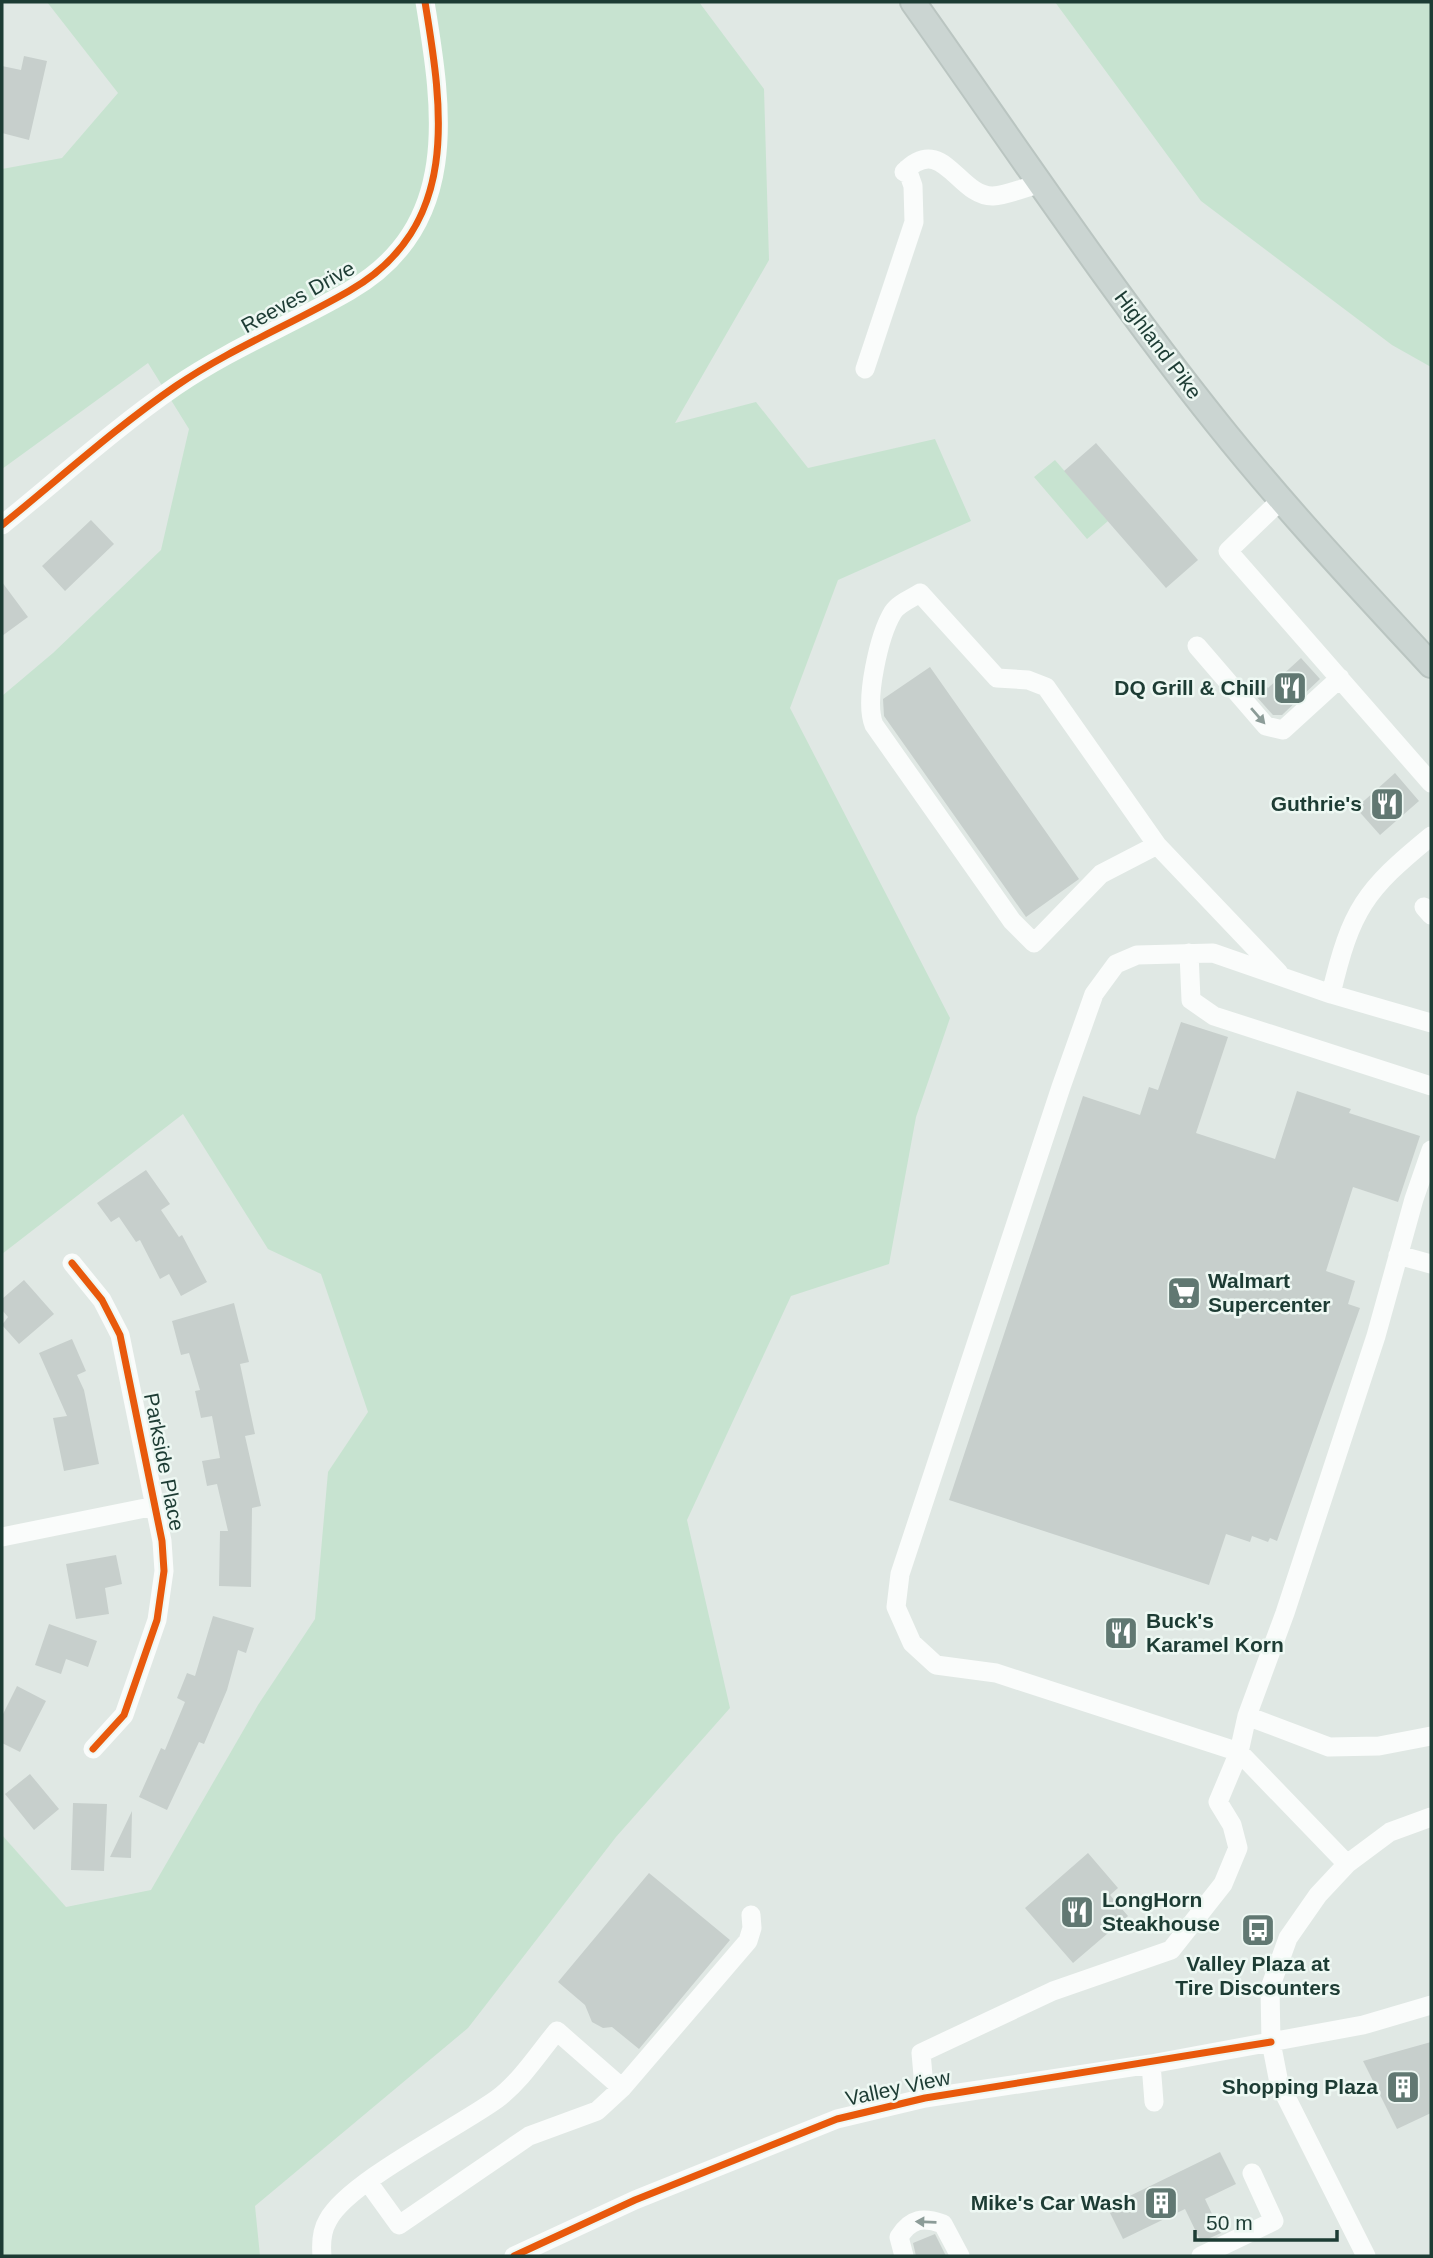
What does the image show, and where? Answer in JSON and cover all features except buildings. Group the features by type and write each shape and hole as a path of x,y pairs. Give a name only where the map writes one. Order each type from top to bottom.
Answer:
{"main road":[{"name":"Highland Pike","path":"913,2 1144,328 1218,425 1431,665"}],"street":[{"name":"Reeves Drive","path":"2,525 176,386 349,291 389,262 412,234 430,197 439,141 436,67 425,2"},
{"path":"865,369 914,222 913,186 905,171 914,163 930,159 944,164 974,189 992,196 1041,183"},
{"path":"1282,499 1228,551 1431,783"},
{"path":"1157,845 1101,874 1034,943 1012,921 874,725 870,714 870,699 882,640 894,611 920,593 997,678 1028,680 1046,687 1157,845 1282,977"},
{"path":"1197,646 1266,726 1283,730 1340,678"},
{"path":"1331,994 1341,952 1364,900 1384,875 1431,835"},
{"path":"1189,953 1191,1000 1214,1016 1431,1086"},
{"path":"1346,1864 1239,1752 996,1673 936,1665 912,1643 896,1607 900,1574 1094,994 1116,964 1137,955 1213,953 1331,994 1431,1023"},
{"path":"925,2098 921,2053 1053,1991 1171,1950 1223,1884 1238,1848 1232,1825 1218,1802 1239,1752 1247,1716 1285,1613 1376,1336 1431,1150"},
{"path":"1398,1255 1431,1264"},
{"name":"Parkside Place","path":"72,1263 102,1300 120,1335 162,1541 163,1571 157,1620 124,1715 93,1749"},
{"path":"2,1536 155,1506"},
{"path":"1247,1716 1329,1747 1379,1746 1431,1736"},
{"path":"1366,2256 1279,2083 1271,2042 1270,1987 1287,1938 1318,1895 1346,1864 1390,1832 1431,1817"},
{"path":"368,2182 399,2225 529,2136 597,2111 622,2088 748,1941 752,1928 751,1915"},
{"name":"Valley View","path":"514,2256 635,2200 837,2119 925,2098 1151,2064 1363,2025 1431,2005"},
{"path":"322,2256 321,2245 328,2220 347,2196 498,2098 525,2071 557,2031 622,2088"},
{"path":"1151,2064 1154,2102"},
{"path":"1200,2256 1275,2221 1252,2173"},
{"path":"904,2256 900,2237 907,2225 917,2219 943,2224 960,2256"}],"green space":[{"path":"47,2 699,2 764,89 769,260 675,423 756,402 808,468 935,439 971,521 838,580 790,708 950,1018 916,1117 889,1264 791,1296 687,1520 730,1708 616,1837 468,2028 255,2206 260,2256 2,2256 2,1835 66,1907 151,1890 258,1705 315,1619 328,1472 368,1412 321,1274 268,1249 183,1114 2,1254 2,696 53,653 161,550 189,429 148,363 2,469 2,169 62,158 118,93"},
{"path":"1055,2 1431,2 1431,367 1392,345 1201,201"},
{"path":"1055,460 1108,521 1087,539 1034,477"}],"cycle path":[{"path":"2,525 153,402 218,360 349,291 385,265 411,234 427,200 436,163 436,84 425,2"},
{"path":"72,1263 102,1300 120,1335 162,1541 164,1571 157,1620 124,1715 93,1749"},
{"path":"514,2256 635,2200 837,2119 925,2098 1271,2042"}],"place":[{"name":"DQ Grill & Chill","path":"1290,688"},
{"name":"Guthrie's","path":"1387,804"},
{"name":"Walmart Supercenter","path":"1184,1293"},
{"name":"Buck's Karamel Korn","path":"1121,1633"},
{"name":"LongHorn Steakhouse","path":"1077,1912"},
{"name":"Valley Plaza at Tire Discounters","path":"1258,1930"},
{"name":"Shopping Plaza","path":"1403,2087"},
{"name":"Mike's Car Wash","path":"1161,2203"}]}
